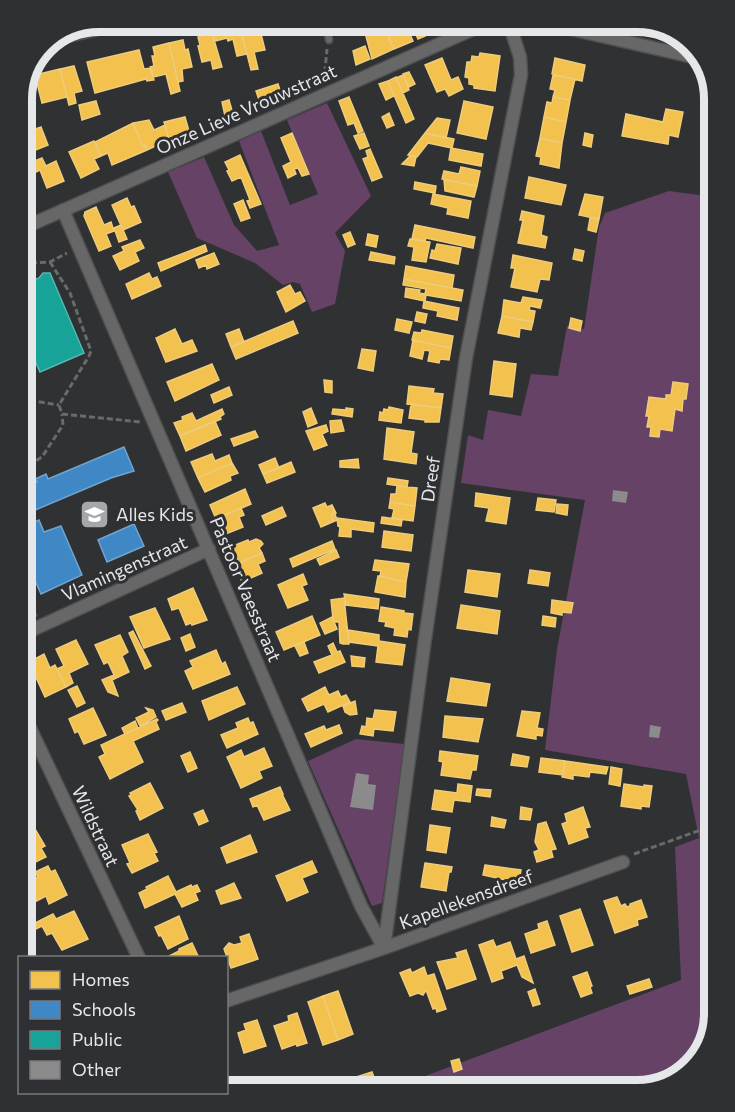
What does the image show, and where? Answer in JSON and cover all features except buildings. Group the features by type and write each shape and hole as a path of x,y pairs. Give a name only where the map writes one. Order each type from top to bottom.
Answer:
{"street":[{"name":"Onze Lieve Vrouwstraat","path":"32,224 467,32"},
{"name":"Dreef","path":"384,948 464,369 521,75 520,57 514,32"},
{"path":"585,32 687,55"},
{"name":"Pastoor Vaesstraat","path":"63,210 361,906 384,948"},
{"name":"Vlamingenstraat","path":"32,630 209,549"},
{"name":"Wildstraat","path":"32,732 139,956"},
{"name":"Kapellekensdreef","path":"228,1000 384,948 623,862"}],"lane":[{"path":"328,32 329,40"}],"path":[{"path":"323,95 324,61 329,40"},
{"path":"32,263 50,262 79,247"},
{"path":"32,463 42,457 63,425 59,405 91,351 70,294 50,262"},
{"path":"32,401 59,405"},
{"path":"62,414 156,424"},
{"path":"623,862 627,857 704,829"}],"shaded area":[{"path":"327,103 371,196 335,233 345,251 335,304 312,312 300,284 293,282 283,285 255,263 197,238 168,172 204,157 234,225 257,251 279,245 239,141 261,131 290,205 318,194 287,120"},
{"path":"669,191 704,196 703,1022 698,1039 684,1061 662,1075 645,1080 414,1080 681,980 675,847 699,838 686,774 545,750 557,649 585,500 461,483 468,435 483,440 488,410 521,416 531,374 558,376 567,326 584,329 599,227 605,213"},
{"path":"32,603 38,616 32,619"},
{"path":"356,739 404,744 382,903 372,906 308,761"}],"place":[{"name":"Alles Kids","path":"95,514"}]}
